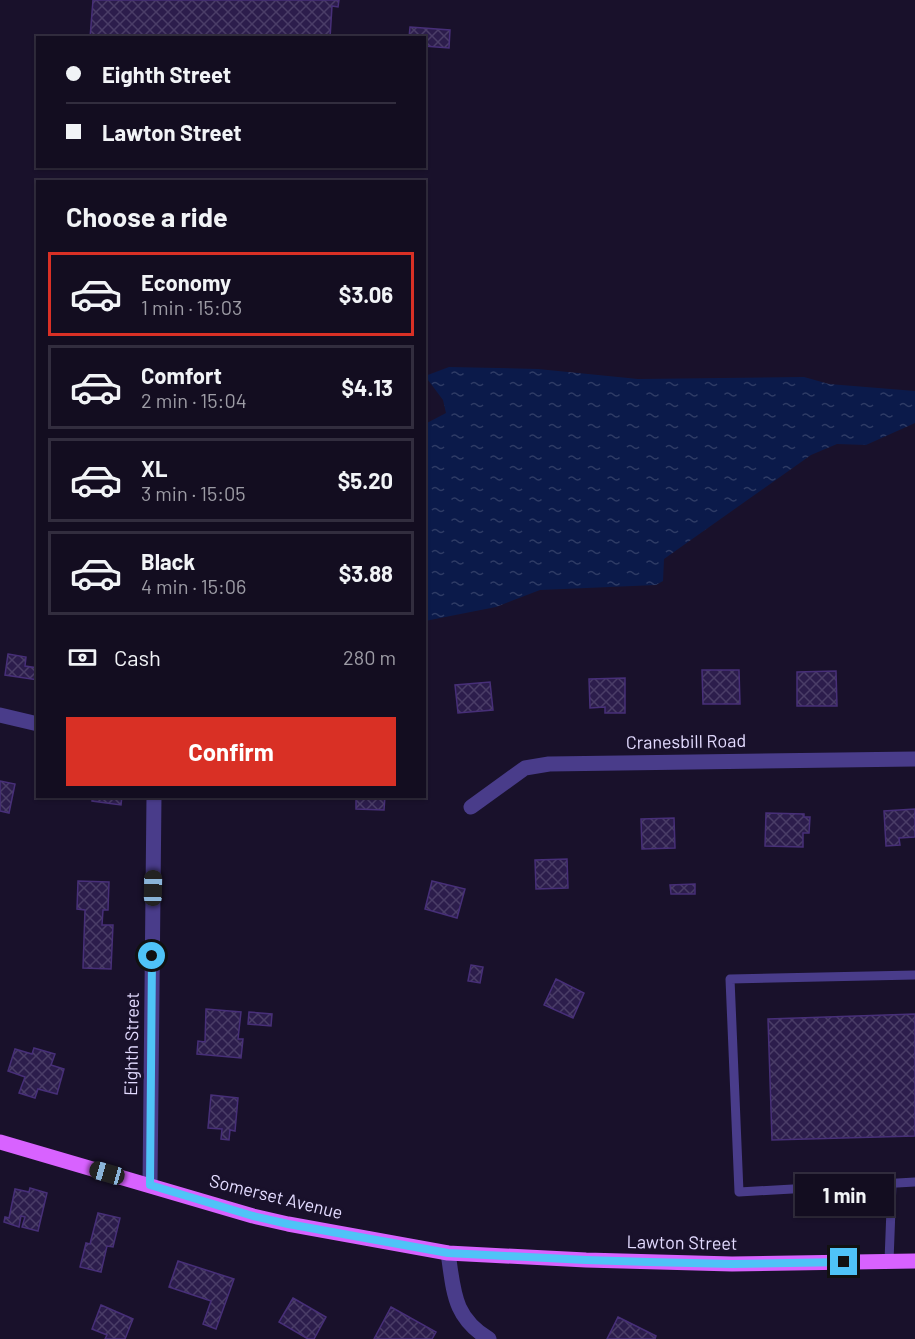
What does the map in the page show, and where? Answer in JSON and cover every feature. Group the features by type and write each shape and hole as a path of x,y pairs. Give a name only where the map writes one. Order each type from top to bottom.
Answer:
{"main road":[{"name":"Somerset Avenue","path":"0,1142 253,1216 448,1253"},
{"name":"Lawton Street","path":"448,1253 732,1264 915,1261"}],"street":[{"path":"0,715 36,724"},
{"name":"Cranesbill Road","path":"471,807 525,768 549,764 915,759"},
{"name":"Eighth Street","path":"150,1185 154,798"},
{"path":"448,1253 459,1309 472,1327 489,1339"}],"lane":[{"path":"915,975 730,979 739,1192 915,1182"},
{"path":"889,1261 892,1183"}],"water":[{"path":"449,367 538,369 638,379 804,377 829,384 915,391 915,423 866,445 837,444 811,455 664,559 663,581 656,585 540,590 496,607 426,621 426,423 446,413 443,400 426,376"}],"building":[{"path":"93,0 339,0 338,7 332,6 330,36 90,36"},
{"path":"410,27 450,30 449,48 426,46 426,36 409,36"},
{"path":"8,654 26,657 25,666 36,668 36,680 5,675"},
{"path":"702,670 739,670 740,704 703,704"},
{"path":"836,671 837,706 797,706 797,672"},
{"path":"625,678 625,713 605,713 605,707 590,708 589,679"},
{"path":"490,682 493,710 458,713 455,685"},
{"path":"0,781 15,784 9,813 0,811"},
{"path":"92,798 122,798 121,805 92,801"},
{"path":"356,798 385,798 384,810 356,809"},
{"path":"915,809 915,837 899,838 900,845 886,846 884,811"},
{"path":"766,813 804,814 804,817 810,817 809,833 803,833 803,847 765,846"},
{"path":"674,818 675,848 642,849 641,819"},
{"path":"567,859 568,888 536,889 535,860"},
{"path":"78,881 109,882 108,910 103,910 102,925 113,925 111,969 83,968 85,910 77,909"},
{"path":"432,881 465,889 457,918 425,909"},
{"path":"695,884 695,894 671,894 670,885"},
{"path":"471,965 483,967 480,983 468,981"},
{"path":"556,979 584,993 573,1018 544,1005"},
{"path":"206,1009 241,1012 238,1039 243,1039 241,1058 197,1054 198,1041 205,1042"},
{"path":"249,1012 272,1014 271,1026 248,1024"},
{"path":"915,1014 915,1136 772,1140 768,1019"},
{"path":"34,1048 55,1054 51,1065 64,1069 57,1094 38,1089 35,1098 19,1093 25,1077 8,1071 15,1049 32,1054"},
{"path":"211,1095 238,1098 235,1131 230,1130 229,1140 221,1139 222,1129 208,1128"},
{"path":"30,1188 47,1193 38,1231 22,1227 25,1217 21,1216 19,1227 4,1222 5,1217 9,1218 15,1189 29,1192"},
{"path":"98,1213 120,1218 113,1247 107,1246 101,1272 80,1267 86,1243 90,1244"},
{"path":"178,1261 234,1279 216,1329 203,1324 211,1301 169,1287"},
{"path":"293,1298 326,1317 314,1339 308,1339 279,1322"},
{"path":"101,1305 133,1319 125,1339 105,1339 107,1335 92,1329"},
{"path":"391,1307 436,1332 432,1339 374,1339"},
{"path":"618,1317 656,1336 655,1339 607,1339"}],"route":[{"path":"152,956 150,1185 253,1216 288,1224 448,1253 732,1264 844,1262"}]}
